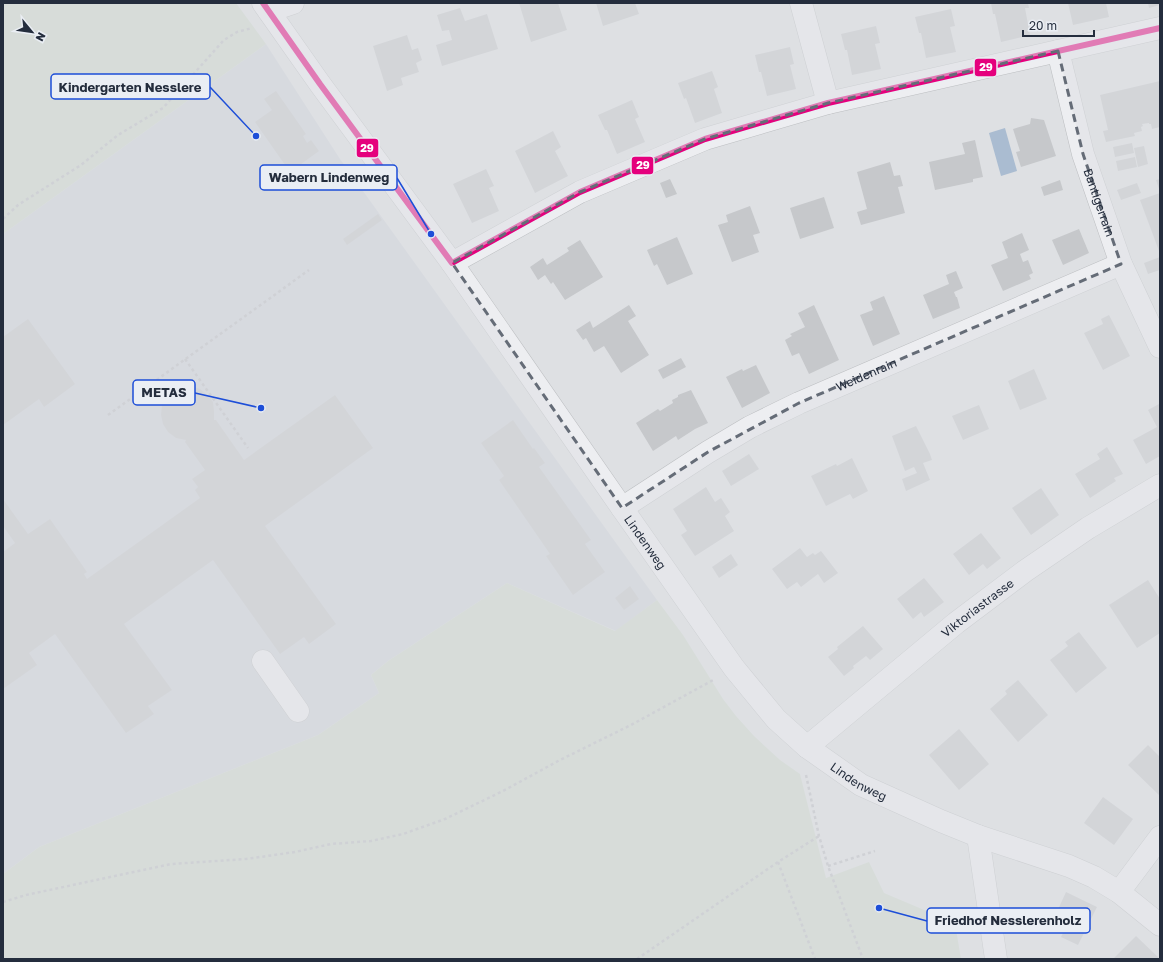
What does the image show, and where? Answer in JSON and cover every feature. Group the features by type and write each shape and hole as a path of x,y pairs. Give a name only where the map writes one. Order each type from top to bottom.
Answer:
{"street":[{"path":"270,13 293,3"},
{"path":"801,3 828,103"},
{"name":"Lindenweg","path":"270,13 320,84 452,263 734,668 776,719 807,747 861,785 941,822 978,836 1069,866 1094,877 1119,892 1160,925"},
{"path":"452,263 580,192 705,139 828,103 1160,28"},
{"name":"Bantigerrain","path":"1058,51 1083,154 1121,264 1160,348"},
{"name":"Weidenrain","path":"622,508 708,452 750,428 792,407 1121,264"},
{"name":"Viktoriastrasse","path":"807,747 956,623 1019,576 1088,528 1160,485"},
{"path":"263,661 298,711"},
{"path":"978,836 996,959"},
{"path":"1119,892 1160,837"}],"path":[{"path":"3,219 18,205 80,165 118,135 163,108 224,40 237,32 250,28 270,13"},
{"path":"108,415 309,270"},
{"path":"185,359 248,448"},
{"path":"3,902 26,895 171,864 246,859 295,852 331,844 371,841 403,834 445,819 503,790 626,728 734,668"},
{"path":"807,747 805,771 819,836 828,866 863,959"},
{"path":"638,959 778,862 819,836"},
{"path":"828,866 875,851"},
{"path":"778,862 815,959"}],"highlighted area":[{"path":"1058,51 1083,154 1121,264 799,403 708,452 622,508 452,263 580,192 705,139 828,103"}],"shaded area":[{"path":"3,3 236,3 266,44 3,234"},
{"path":"266,44 340,159 657,600 616,631 507,583 388,661 371,675 379,693 318,735 39,847 3,874 3,234"},
{"path":"507,583 615,631 657,600 683,635 723,699 736,716 754,736 780,760 800,774 826,878 869,862 884,893 955,923 961,959 3,959 3,874 39,847 318,735 379,693 371,675 388,661"}],"water":[{"path":"1005,128 1017,171 1001,176 989,133"}],"building":[{"path":"519,3 558,3 567,30 531,42"},
{"path":"596,3 635,3 639,14 603,26"},
{"path":"991,3 1028,3 1029,8 1025,8 1030,35 1001,42"},
{"path":"1068,3 1106,3 1109,17 1073,25"},
{"path":"1148,3 1160,3 1160,5 1149,8"},
{"path":"460,8 465,21 487,14 498,49 442,66 436,45 452,40 449,30 442,31 437,15"},
{"path":"951,9 955,26 950,27 956,52 926,58 921,33 919,33 915,17"},
{"path":"876,26 880,43 875,44 881,69 852,75 847,50 845,50 841,34"},
{"path":"407,35 412,50 418,48 422,60 416,63 419,72 401,78 403,85 387,91 373,46"},
{"path":"790,47 794,64 790,65 796,89 767,96 755,55"},
{"path":"712,71 718,87 714,89 722,113 695,123 686,98 684,99 678,83"},
{"path":"1160,81 1160,127 1152,129 1151,124 1149,123 1142,124 1142,131 1134,133 1135,136 1106,142 1103,131 1108,130 1100,95"},
{"path":"276,91 306,134 303,136 307,143 311,140 319,151 290,172 255,122 272,110 264,99"},
{"path":"632,100 639,117 635,119 645,142 617,154 607,130 605,130 598,115"},
{"path":"1031,118 1044,120 1056,156 1021,167 1016,152 1020,151 1013,129 1030,124"},
{"path":"553,131 561,147 555,151 568,176 535,193 515,151"},
{"path":"975,140 983,177 973,179 973,182 935,190 929,162 965,154 962,143"},
{"path":"1132,143 1134,153 1115,157 1113,147"},
{"path":"1144,146 1148,164 1138,167 1134,148"},
{"path":"1135,157 1137,167 1118,171 1116,161"},
{"path":"890,162 894,176 900,175 903,186 898,187 905,213 861,225 857,212 867,209 857,172"},
{"path":"486,169 494,186 489,188 499,211 472,223 453,184"},
{"path":"670,179 677,194 666,198 660,183"},
{"path":"1160,179 1160,192 1156,180"},
{"path":"1060,180 1063,190 1044,196 1041,187"},
{"path":"1137,183 1141,193 1121,200 1117,190"},
{"path":"1160,193 1160,251 1159,251 1140,200"},
{"path":"824,197 834,228 800,239 790,208"},
{"path":"750,206 760,233 753,235 759,252 732,262 718,225 728,222 726,215"},
{"path":"378,214 382,220 347,245 343,239"},
{"path":"1079,229 1089,253 1063,265 1052,240"},
{"path":"1022,233 1029,250 1020,254 1023,262 1028,260 1033,273 1029,275 1031,279 1003,291 991,265 1008,258 1002,242"},
{"path":"677,237 693,274 667,285 657,264 654,266 647,250"},
{"path":"580,240 603,277 565,300 553,282 551,284 545,275 538,280 530,267 543,258 547,265 569,251 567,248"},
{"path":"1160,257 1160,270 1148,274 1144,263"},
{"path":"956,271 963,288 954,292 960,308 933,319 923,295 949,284 946,275"},
{"path":"884,296 900,334 873,346 860,315 873,310 870,302"},
{"path":"629,305 636,316 628,321 649,355 621,373 604,346 594,352 586,338 583,340 576,330 590,321 593,328"},
{"path":"814,305 839,360 809,374 799,353 792,356 785,340 792,336 790,334 805,327 798,313"},
{"path":"1109,315 1130,356 1103,370 1084,333 1103,324 1101,319"},
{"path":"28,319 75,384 44,407 39,399 3,425 3,337"},
{"path":"681,358 686,367 663,379 658,370"},
{"path":"756,365 770,393 742,408 726,377 742,369 743,371"},
{"path":"1034,369 1047,399 1020,410 1008,381"},
{"path":"191,386 200,389 213,402 214,420 216,420 244,460 335,395 373,448 265,526 336,624 309,644 304,637 280,654 213,560 124,624 172,690 148,706 154,714 126,733 55,634 29,653 37,665 3,689 3,552 15,543 3,526 3,499 28,534 50,519 87,572 84,574 87,579 200,498 195,490 198,487 192,479 205,470 185,442 186,440 176,438 168,432 163,424 161,415 162,405 166,397 173,390"},
{"path":"691,390 708,423 678,440 676,436 653,451 636,423 658,409 660,411 673,403 672,400 678,397 678,395"},
{"path":"1159,404 1160,456 1146,464 1133,440 1157,427 1148,410"},
{"path":"979,405 989,429 963,440 952,416"},
{"path":"513,420 533,449 534,448 545,463 539,467 591,540 585,544 605,572 573,595 546,556 550,554 499,480 504,476 481,443"},
{"path":"916,426 932,460 923,463 930,480 906,491 902,479 917,473 914,467 905,471 892,436"},
{"path":"1107,447 1123,474 1114,478 1116,481 1090,498 1075,474 1100,459 1097,454"},
{"path":"749,454 759,469 731,486 722,471"},
{"path":"852,458 868,491 853,499 850,494 826,506 811,476 836,464 837,466"},
{"path":"706,487 715,502 721,498 730,512 725,516 734,531 695,556 681,535 687,531 673,509"},
{"path":"1041,488 1059,515 1031,535 1012,508"},
{"path":"981,533 1001,558 987,569 983,564 969,575 953,554"},
{"path":"800,548 807,557 813,553 815,555 821,551 838,573 824,583 818,574 801,587 797,582 787,589 772,569"},
{"path":"731,554 738,565 719,578 712,567"},
{"path":"924,578 944,602 924,617 921,612 913,619 897,599"},
{"path":"1148,580 1160,599 1160,633 1137,648 1109,605"},
{"path":"630,586 639,599 624,610 615,598"},
{"path":"863,626 883,649 870,660 866,656 853,666 854,668 844,676 828,657 838,649 837,647"},
{"path":"1079,632 1107,668 1076,693 1050,660 1068,646 1065,642"},
{"path":"1018,680 1048,715 1018,742 990,709 1007,694 1005,691"},
{"path":"959,729 989,764 959,790 929,755"},
{"path":"1148,745 1160,757 1160,796 1128,765"},
{"path":"1103,797 1133,819 1114,845 1084,823"},
{"path":"1066,892 1097,907 1078,945 1061,937 1066,927 1057,923 1055,920 1055,916"},
{"path":"1136,936 1160,959 1113,959"}],"transit line":[{"name":"29","path":"263,3 320,84 452,263 580,192 705,139 828,103 1160,28"}],"place":[{"name":"Kindergarten Nesslere","path":"256,136"},
{"name":"Wabern Lindenweg","path":"431,234"},
{"name":"METAS","path":"261,408"},
{"name":"Friedhof Nesslerenholz","path":"879,908"}]}
